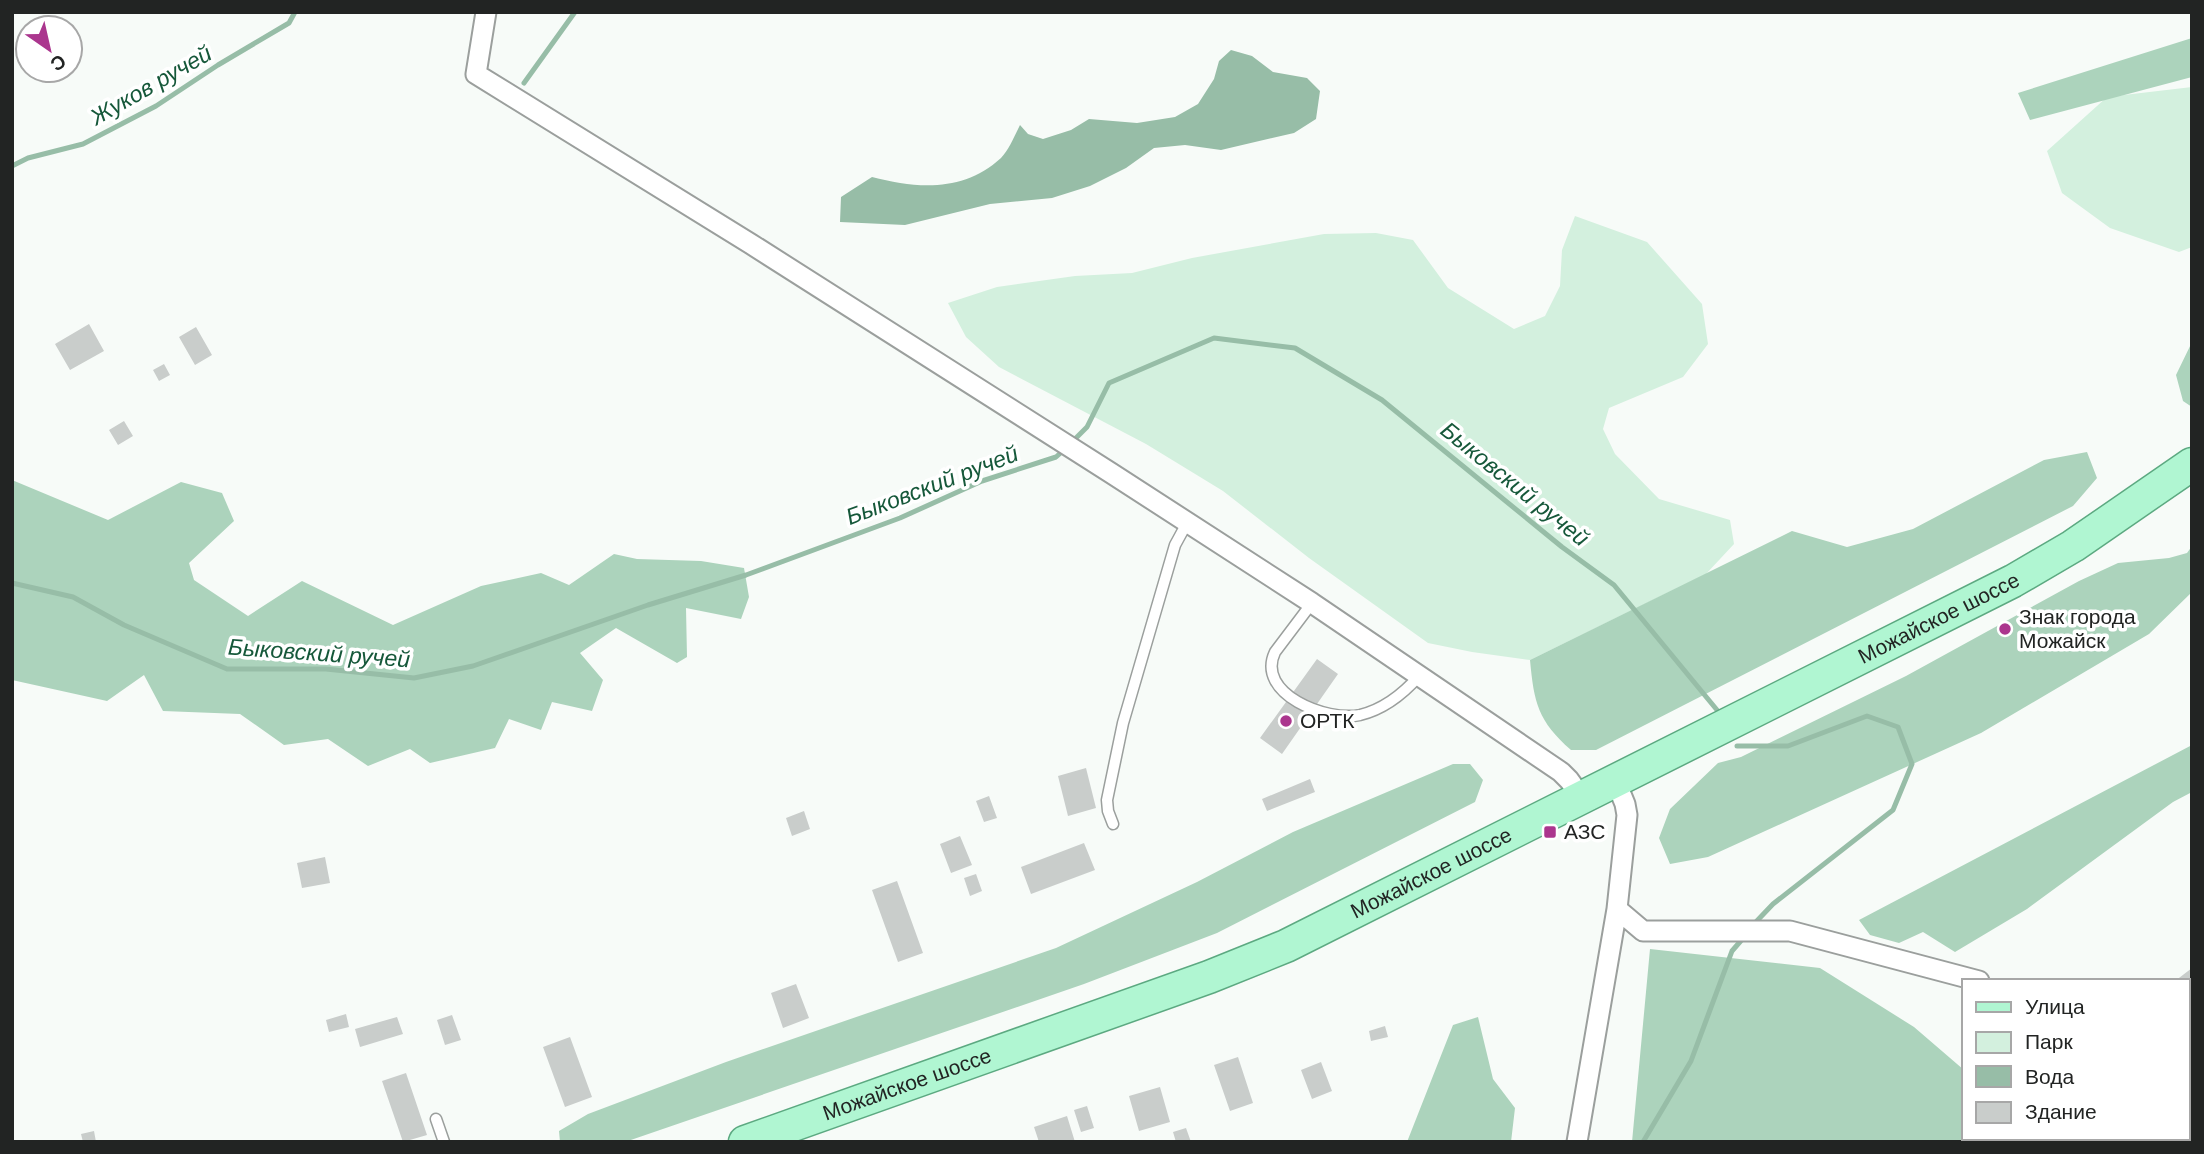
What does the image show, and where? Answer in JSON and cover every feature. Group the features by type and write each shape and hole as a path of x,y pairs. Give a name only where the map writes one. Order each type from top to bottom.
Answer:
{"main road":[{"name":"Можайское шоссе","path":"746,1142 1286,946 2013,581 2073,546 2192,464"}],"street":[{"path":"486,12 476,74 751,244 1312,603 1561,772 1581,798"},
{"path":"1577,1142 1617,909 1627,815 1616,782"},
{"path":"1617,909 1643,931 1790,931 1971,979"}],"lane":[{"path":"1112,824 1107,800 1123,723 1175,545 1186,523"},
{"path":"1312,603 1270,661 1272,675 1290,696 1313,711 1357,716 1370,712 1404,693 1419,676"},
{"path":"436,1119 444,1142"}],"green space":[{"path":"2192,87 2192,247 2179,252 2110,228 2062,193 2047,151 2107,97"},
{"path":"1575,216 1647,242 1702,304 1708,344 1683,377 1609,408 1603,429 1615,454 1659,499 1730,520 1734,544 1706,574 1530,660 1428,643 1309,558 1223,491 1146,444 999,367 966,337 948,303 997,287 1075,276 1132,273 1192,258 1324,234 1376,233 1413,240 1448,288 1514,329 1545,316 1560,286 1562,250"}],"shaded area":[{"path":"2192,38 2192,77 2030,120 2018,93"},
{"path":"2192,342 2192,407 2183,401 2176,375"},
{"path":"2087,452 2097,478 2073,506 1596,750 1571,750 1551,730 1540,710 1533,688 1530,660 1792,531 1847,547 1913,529 2044,460"},
{"path":"12,480 108,520 181,482 222,493 234,521 189,563 194,580 248,616 302,581 393,625 481,586 541,573 569,585 614,554 637,559 701,561 744,568 749,597 741,619 686,608 687,657 677,663 616,628 580,653 603,680 592,711 552,702 541,730 509,719 495,748 430,763 410,749 368,766 328,739 284,745 240,714 163,711 144,675 107,701 12,680"},
{"path":"2192,546 2192,592 2149,634 1981,733 1708,857 1670,864 1659,838 1670,809 1718,763 1741,757 1906,676 2079,581 2118,563 2169,558 2187,553"},
{"path":"2192,745 2192,792 2173,802 2027,909 1955,952 1923,932 1899,943 1870,935 1859,920"},
{"path":"1453,764 1470,764 1483,780 1475,802 1217,933 1084,984 625,1142 560,1142 559,1131 588,1114 726,1062 1056,948 1197,882 1293,832"},
{"path":"1650,949 1820,968 1914,1027 1962,1068 1962,1140 2017,1142 1632,1142"},
{"path":"1478,1017 1493,1079 1515,1108 1511,1142 1407,1142 1453,1025"}],"water":[{"path":"1231,50 1252,56 1273,72 1307,78 1320,91 1316,119 1294,133 1221,150 1185,145 1154,148 1126,168 1090,186 1052,198 990,204 905,225 840,222 841,197 872,177 906,184 940,185 972,177 1001,158 1020,125 1028,134 1043,139 1071,130 1089,119 1137,123 1175,117 1198,104 1214,79 1219,61"}],"building":[{"path":"89,324 104,351 70,370 55,344"},
{"path":"196,327 212,355 195,365 179,337"},
{"path":"164,364 170,375 159,381 153,370"},
{"path":"124,421 133,436 118,445 109,430"},
{"path":"1317,659 1338,674 1282,754 1260,738"},
{"path":"1086,768 1096,808 1068,816 1058,776"},
{"path":"1310,779 1315,792 1267,811 1262,799"},
{"path":"989,796 997,818 984,822 976,801"},
{"path":"804,811 810,829 792,836 786,818"},
{"path":"960,836 972,865 951,873 940,844"},
{"path":"1084,843 1095,870 1031,894 1021,867"},
{"path":"325,857 330,883 302,888 297,863"},
{"path":"976,874 982,891 970,896 964,878"},
{"path":"897,881 923,953 898,962 872,890"},
{"path":"2192,968 2192,1038 2190,979 2178,979"},
{"path":"796,984 809,1018 783,1028 771,993"},
{"path":"346,1014 349,1027 329,1032 326,1020"},
{"path":"452,1015 461,1040 445,1045 437,1020"},
{"path":"397,1017 403,1034 360,1047 355,1029"},
{"path":"1385,1026 1388,1037 1371,1041 1369,1031"},
{"path":"570,1037 592,1097 565,1107 543,1047"},
{"path":"1238,1057 1253,1103 1230,1111 1214,1065"},
{"path":"1321,1062 1332,1091 1312,1099 1301,1070"},
{"path":"406,1073 427,1135 403,1142 382,1081"},
{"path":"1160,1087 1170,1122 1139,1131 1129,1096"},
{"path":"1087,1106 1094,1128 1081,1132 1074,1110"},
{"path":"1067,1116 1075,1142 1039,1142 1034,1127"},
{"path":"1186,1128 1191,1142 1176,1142 1173,1132"},
{"path":"94,1131 96,1142 83,1142 81,1134"}],"waterway":[{"name":"Жуков ручей","path":"12,166 28,158 83,144 156,106 289,23 295,12"},
{"path":"524,83 575,12"},
{"name":"Быковский ручей","path":"1072,442 1087,427 1109,383 1214,338 1295,348 1382,400 1562,547 1614,585 1717,710"},
{"name":"Быковский ручей","path":"12,583 73,597 124,625 227,669 326,669 414,678 473,666 648,605 746,575 900,518 982,481 1056,457 1065,449"},
{"name":"Быковский ручей","path":"1737,746 1788,746 1867,716 1898,727 1912,764 1893,810 1773,904 1753,925"},
{"name":"Быковский ручей","path":"1643,1142 1691,1061 1732,951 1745,936"}],"place":[{"name":"Знак города Можайск","path":"2005,629"},
{"name":"ОРТК","path":"1286,721"},
{"name":"АЗС","path":"1550,832"}]}
